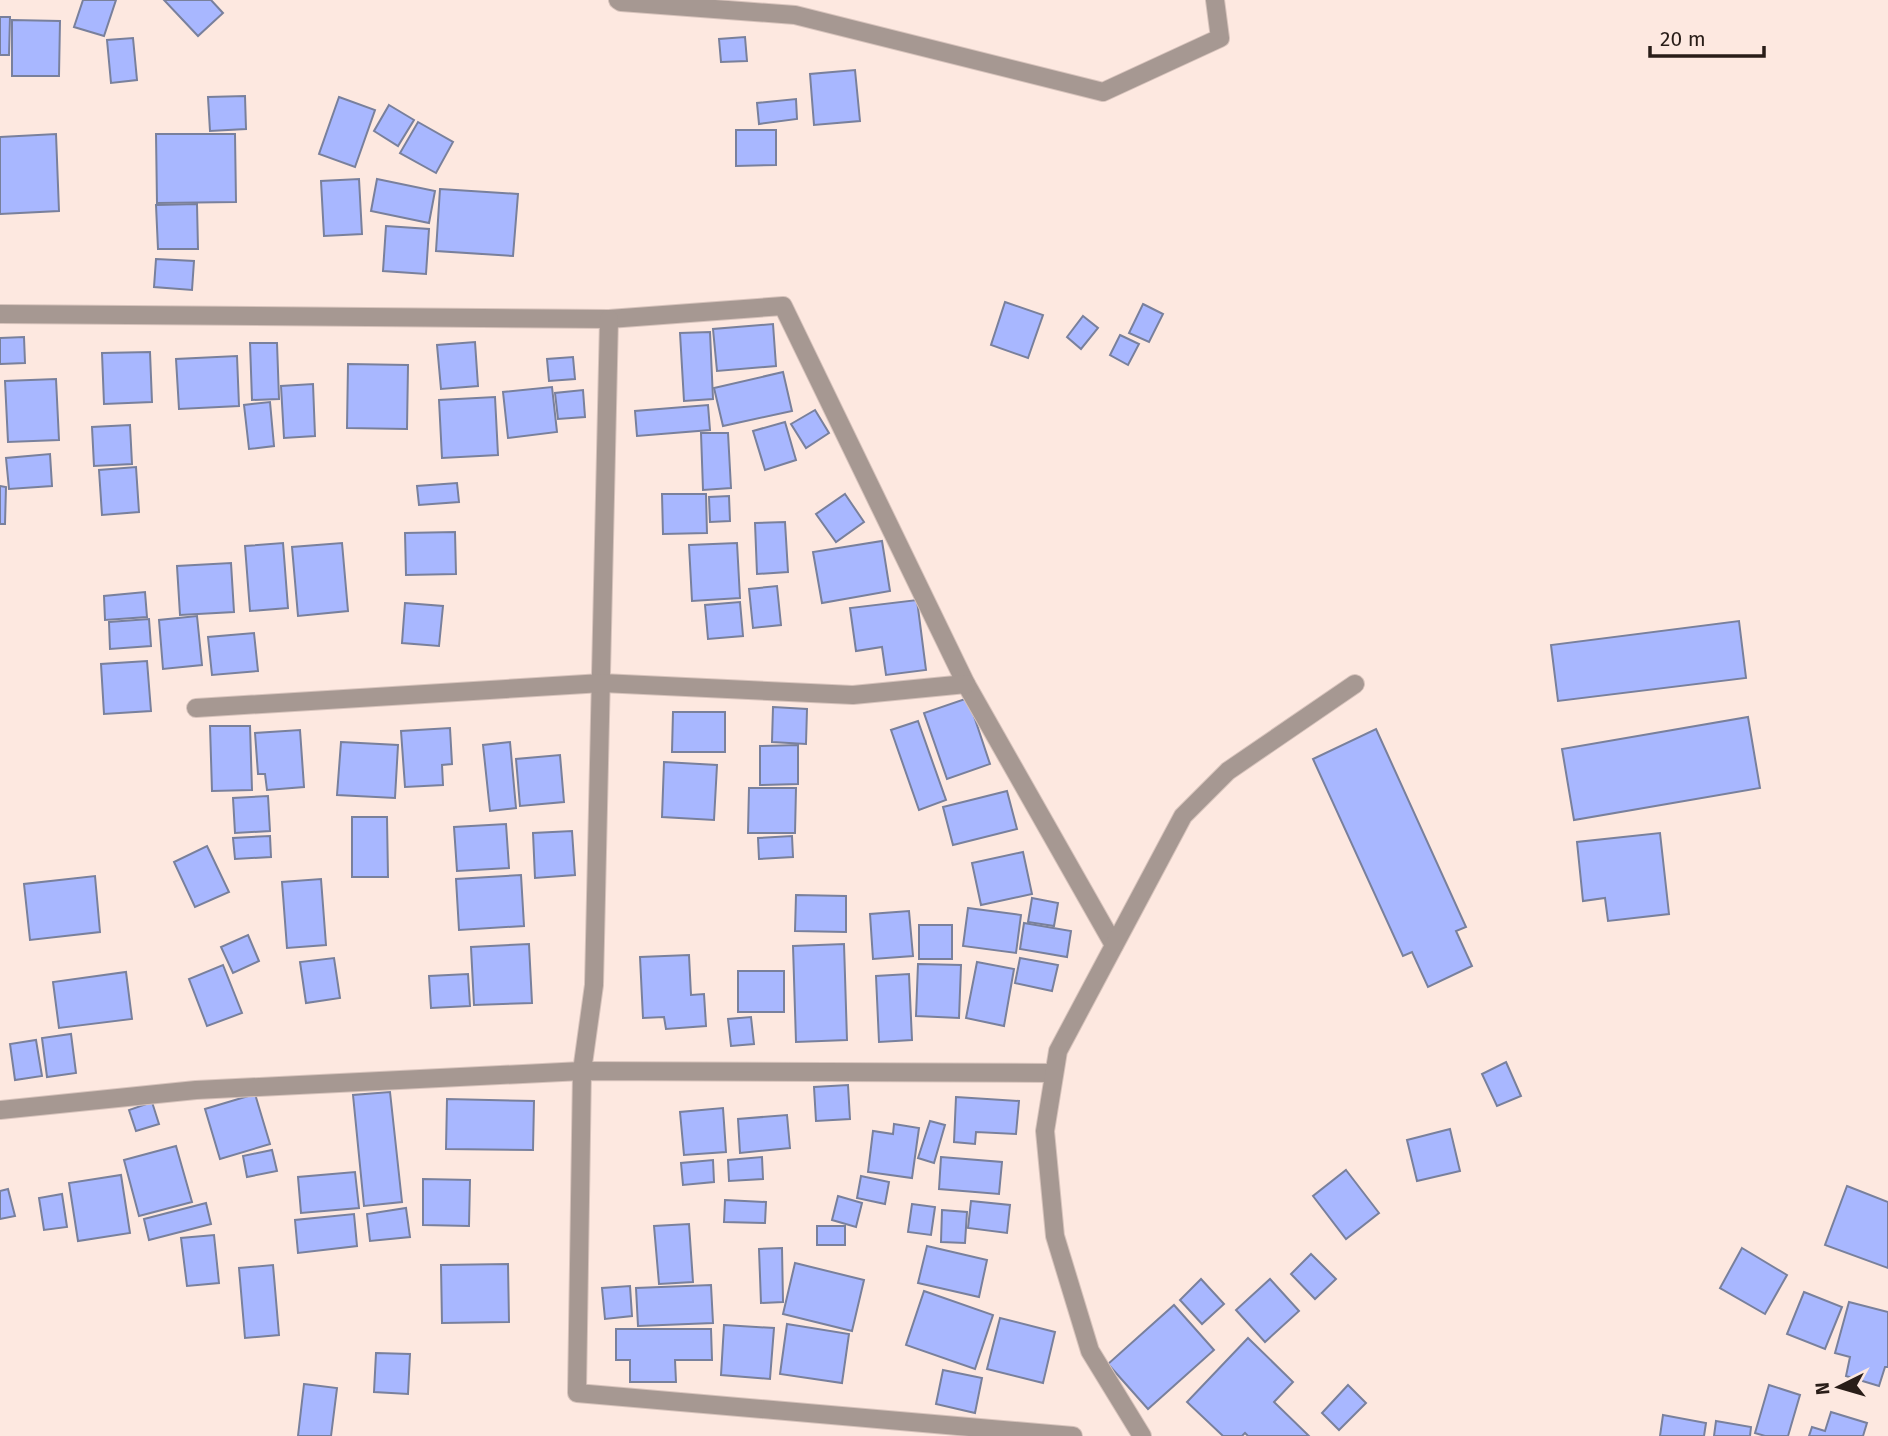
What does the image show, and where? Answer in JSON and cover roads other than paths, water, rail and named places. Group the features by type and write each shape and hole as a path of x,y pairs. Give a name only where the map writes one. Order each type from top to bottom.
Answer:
{"street":[{"path":"618,0 795,15 1102,92 1220,38 1215,0"},
{"path":"0,314 608,319 783,306 966,684 1114,945"},
{"path":"608,319 594,985 582,1071 577,1393 1073,1436"},
{"path":"196,708 602,682 853,695 966,684"},
{"path":"1142,1436 1090,1351 1055,1236 1045,1131 1058,1051 1183,816 1228,771 1355,684"},
{"path":"0,1110 196,1090 582,1071 1054,1073"}]}
